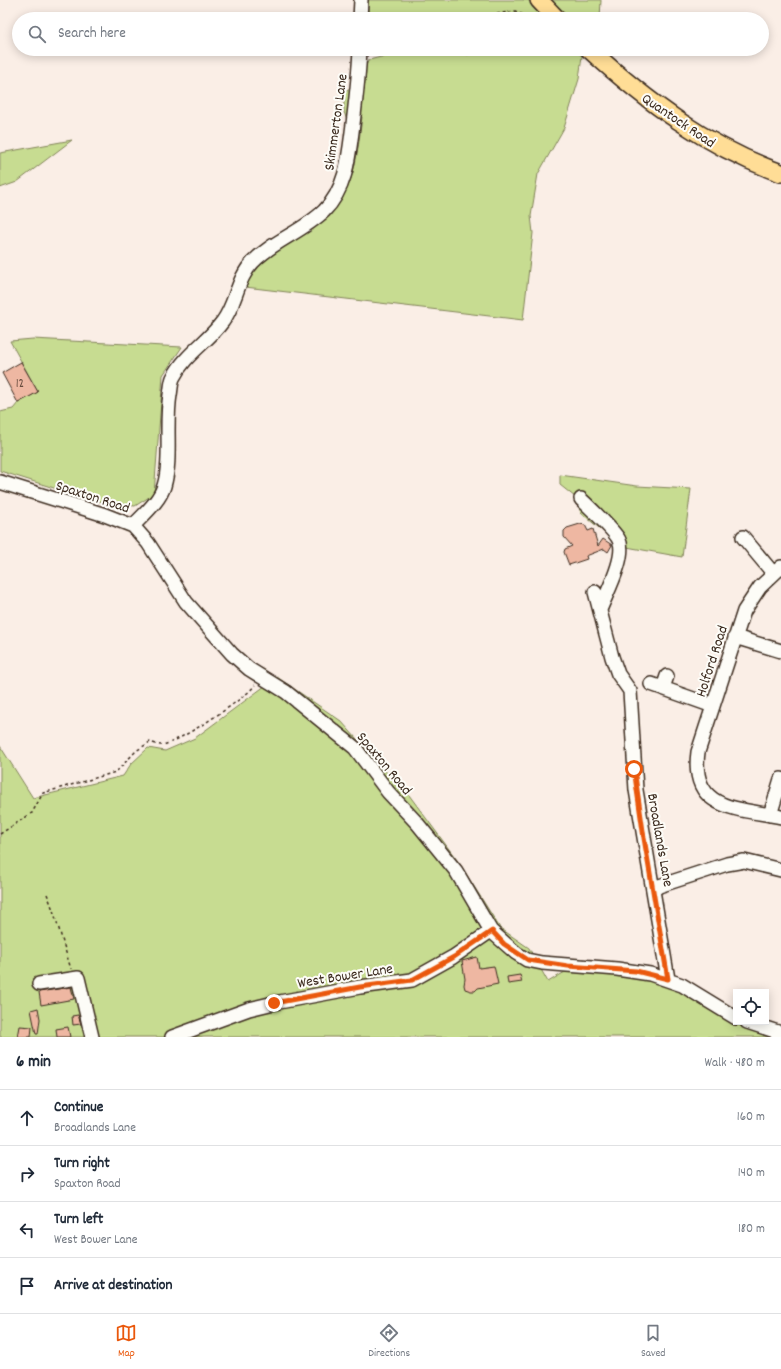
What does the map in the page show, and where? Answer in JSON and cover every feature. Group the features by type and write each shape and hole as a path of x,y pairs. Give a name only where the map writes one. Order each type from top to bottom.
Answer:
{"main road":[{"name":"Quantock Road","path":"597,56 641,95 693,131 733,154 781,173"}],"street":[{"path":"360,12 361,0"},
{"name":"Skimmerton Lane","path":"133,526 157,500 164,486 167,473 167,410 172,379 183,361 222,323 232,305 244,274 252,263 267,250 288,238 324,211 335,197 343,180 349,159 357,93 360,56"},
{"name":"Spaxton Road","path":"0,482 105,515 133,526 148,543 186,602 210,631 232,654 260,677 286,692 355,748 388,792 417,823 456,871 492,931 504,944 528,960 568,966 630,970 668,979 697,994 733,1016"},
{"path":"581,499 619,540 621,550 618,563 600,610"},
{"name":"Holford Road","path":"743,536 777,570 752,598 744,611 698,752 696,768 699,784 710,797 729,806 775,816"},
{"name":"Broadlands Lane","path":"595,592 618,674 630,691 636,790 668,979"},
{"path":"736,637 781,652"},
{"path":"667,676 657,686 713,706"},
{"path":"775,816 781,779"},
{"path":"653,890 659,886 727,864 744,861 781,870"},
{"name":"West Bower Lane","path":"172,1037 249,1010 274,1003 360,987 412,980 454,957 492,931"},
{"path":"39,984 78,978 92,1037"},
{"path":"756,1025 781,1033"}],"path":[{"path":"0,834 32,813 43,793 116,772 136,751 150,742 160,745 174,742 204,725 254,688 260,677"},
{"path":"47,894 57,918 63,947 74,978"}],"green space":[{"path":"368,0 528,0 539,12 368,12"},
{"path":"550,0 601,0 600,12 563,12"},
{"path":"385,56 582,56 579,79 564,128 538,174 531,216 533,233 523,320 245,287 248,278 256,266 320,221 341,200 347,189 353,171 362,117 348,123 344,112 344,92 353,86 369,60"},
{"path":"72,140 17,182 0,188 0,153"},
{"path":"33,339 182,347 163,375 154,494 135,506 117,504 92,500 0,471 0,412 13,409 18,403 38,392 10,341"},
{"path":"560,475 637,486 691,489 682,557 621,546 581,513 575,497 560,485"},
{"path":"277,677 341,721 395,782 406,791 460,864 500,928 529,948 548,982 565,972 636,976 691,994 733,1014 733,1025 756,1025 781,1037 0,1037 0,746 33,798 123,776 131,764 148,748 165,751 195,738"}],"building":[{"path":"21,362 38,392 18,403 2,373"},
{"path":"580,524 585,525 588,531 593,529 598,546 603,539 612,545 608,552 604,549 586,556 587,559 569,565 564,552 565,549 572,546 564,537 564,531 567,528"},
{"path":"477,957 479,968 494,966 498,984 471,991 465,989 462,961"},
{"path":"520,975 522,982 508,984 507,977"},
{"path":"71,987 74,999 41,1005 39,992"},
{"path":"38,1008 40,1019 38,1034 36,1034 31,1010"},
{"path":"78,1015 81,1024 73,1025 72,1016"},
{"path":"20,1026 32,1027 31,1037 18,1037"},
{"path":"68,1027 70,1037 57,1037 56,1029"}],"route":[{"path":"274,1003 360,987 397,984 412,980 454,957 492,931 504,944 528,960 568,966 617,968 668,979 636,790 634,769"}]}
